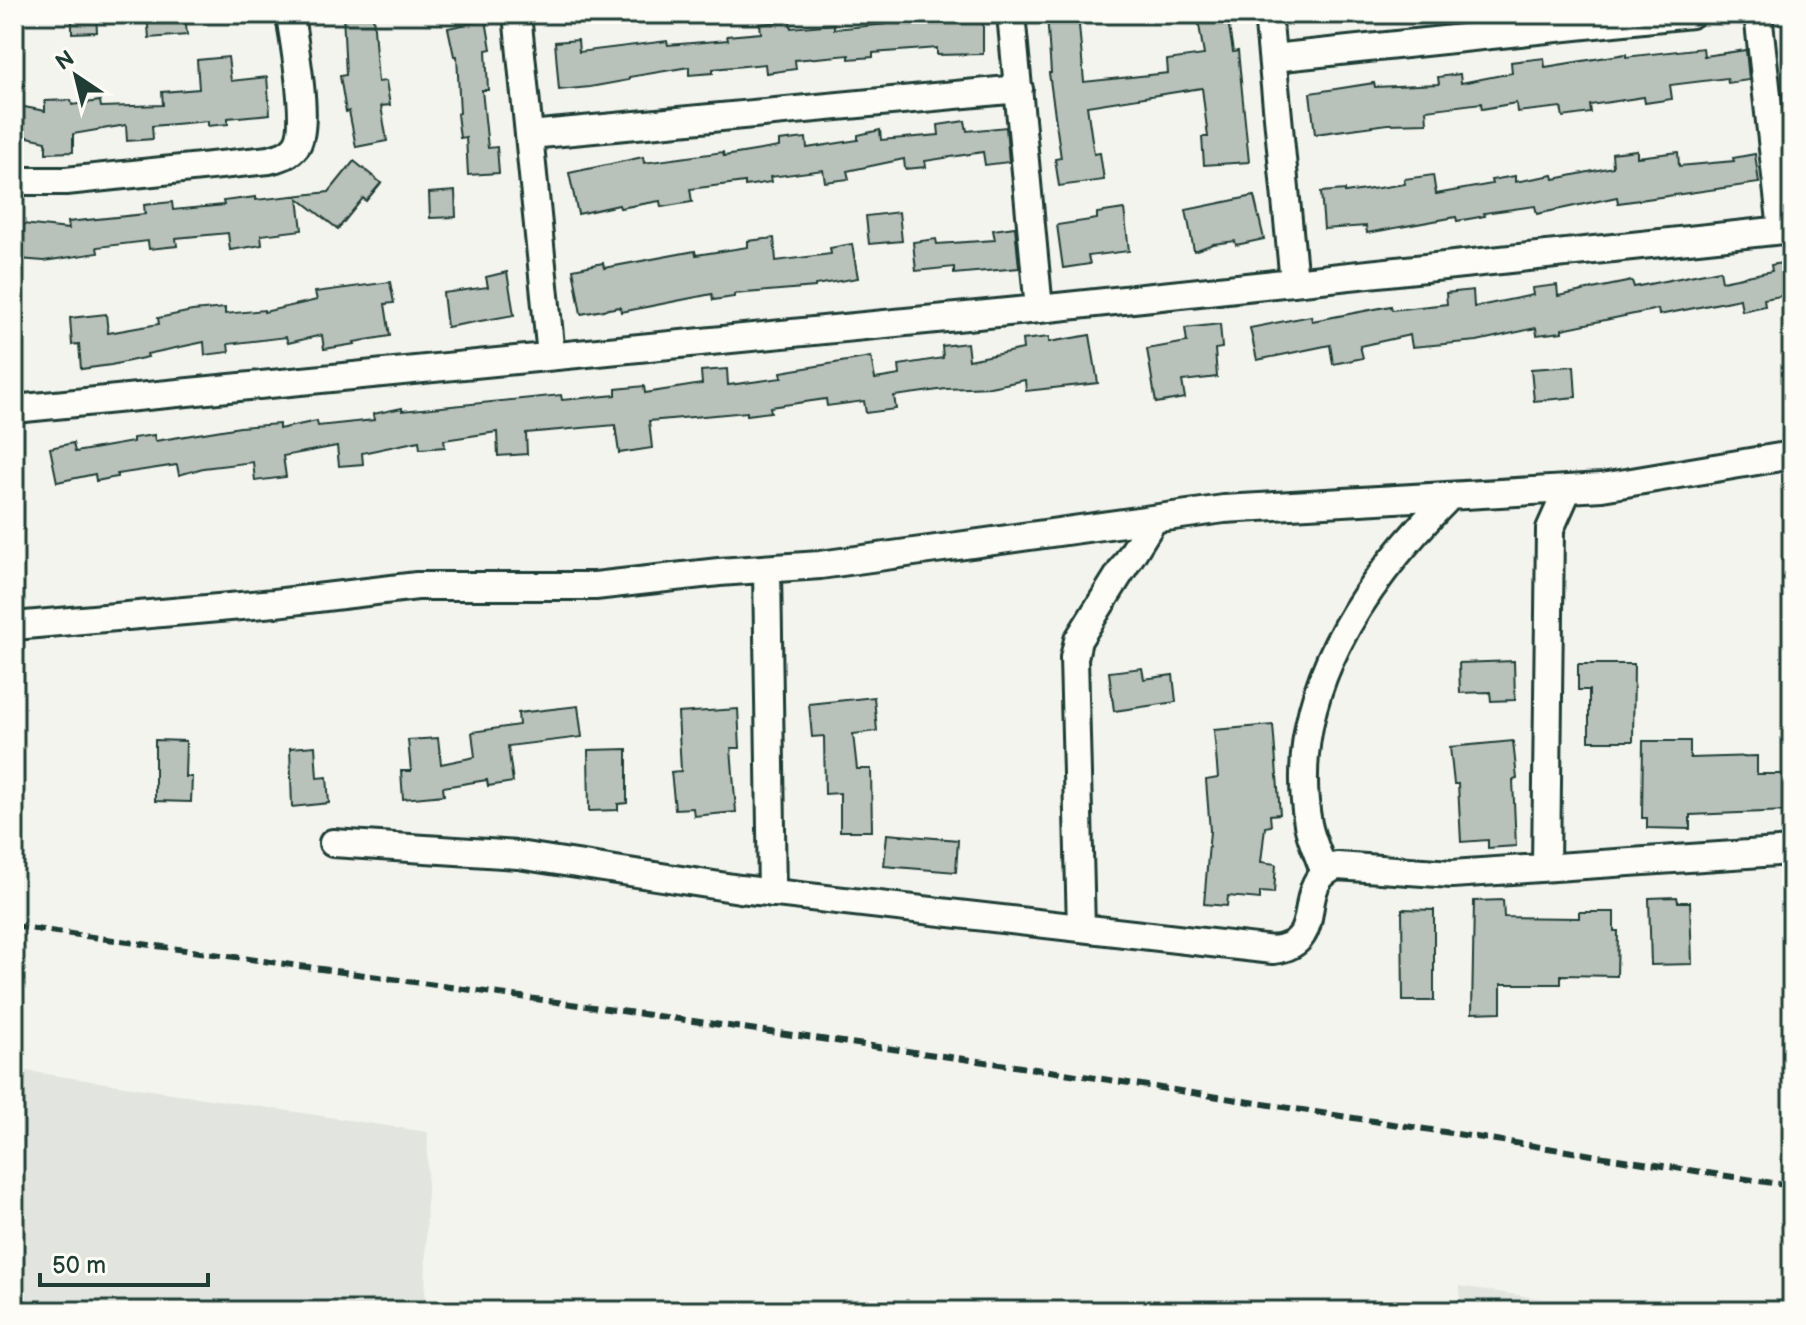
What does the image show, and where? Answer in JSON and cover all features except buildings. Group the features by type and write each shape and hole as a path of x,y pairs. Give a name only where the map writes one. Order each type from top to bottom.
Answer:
{"street":[{"path":"14,181 66,181 285,156 298,144 302,131 290,14"},
{"path":"517,14 551,356"},
{"path":"1011,14 1039,309"},
{"path":"1268,14 1294,282"},
{"path":"1273,58 1691,14"},
{"path":"14,409 1039,309 1787,230 1758,14"},
{"path":"530,135 1019,89"},
{"path":"14,626 275,603 417,586 595,586 719,572 767,570 1224,509 1567,491 1792,455"},
{"path":"1546,867 1550,529 1567,491"},
{"path":"1324,871 1306,812 1305,746 1321,681 1331,654 1377,580 1425,521 1450,496"},
{"path":"1081,928 1074,658 1078,640 1154,519"},
{"path":"767,570 772,893"},
{"path":"333,843 518,855 772,893 1273,950 1290,948 1301,938 1316,880 1324,871 1337,866 1452,874 1792,851"}],"shaded area":[{"path":"14,1069 428,1132 425,1311 14,1311"},
{"path":"1460,1286 1619,1311 1460,1311"}],"railway":[{"path":"14,926 1064,1073 1792,1186"}]}
